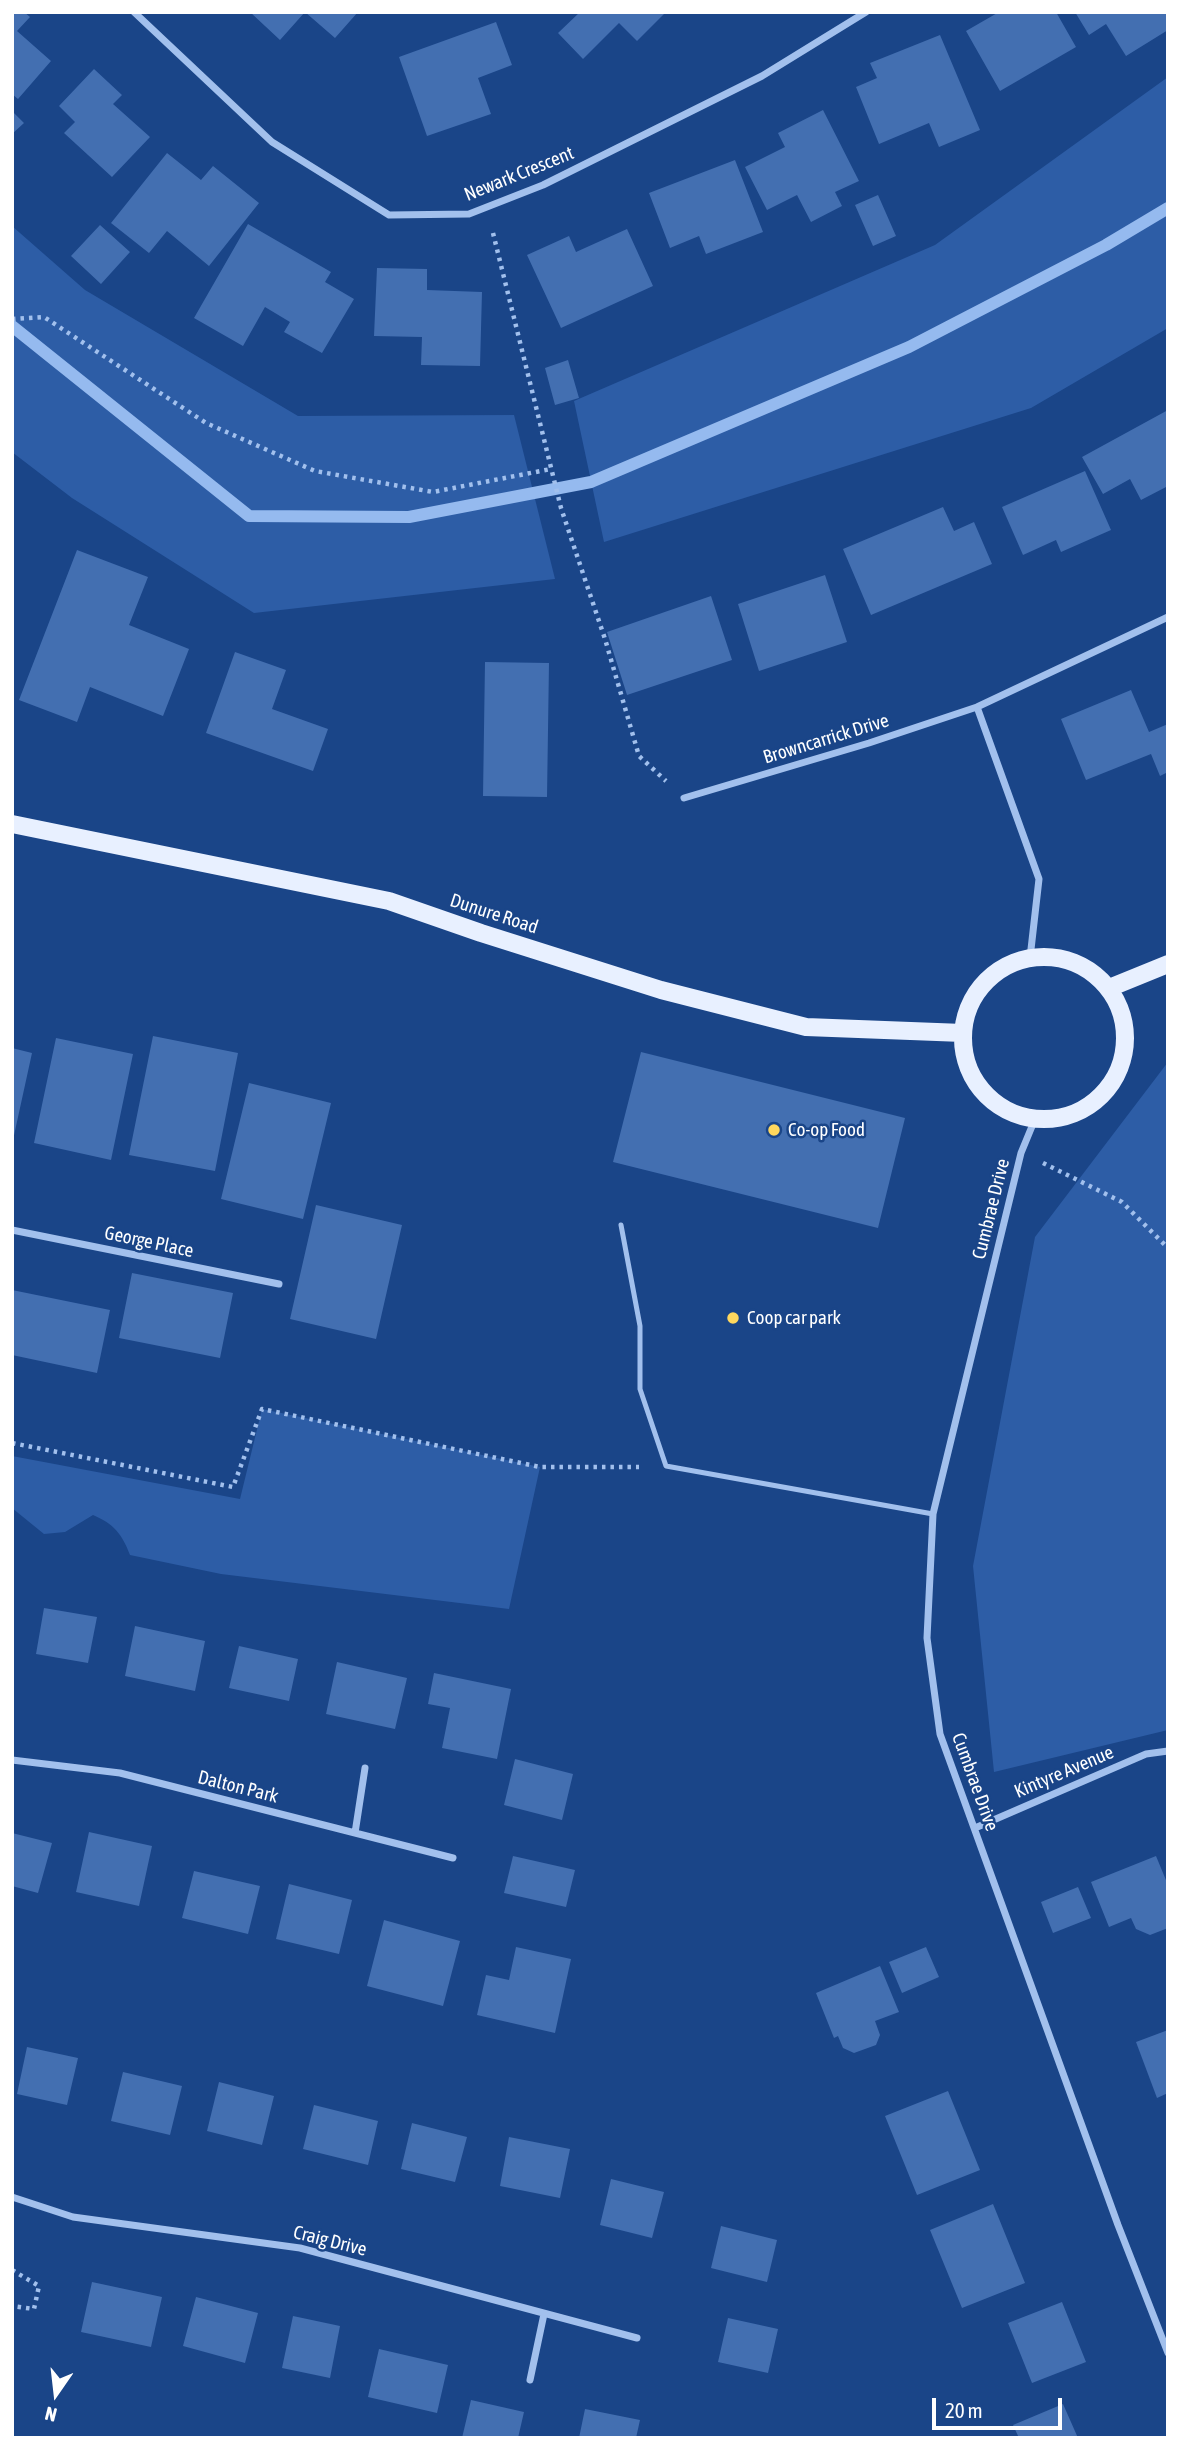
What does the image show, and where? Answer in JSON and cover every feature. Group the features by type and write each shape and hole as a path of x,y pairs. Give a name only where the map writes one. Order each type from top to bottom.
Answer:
{"main road":[{"name":"Dunure Road","path":"12,824 389,901 662,990 806,1027 963,1032"},
{"path":"1052,957 1073,962 1093,972 1108,988 1121,1011 1126,1038 1121,1065 1108,1089 1088,1107 1063,1117 1035,1119 1011,1113 990,1099 975,1080 965,1058 963,1032 969,1006 983,984 1004,967 1030,958 1052,957"},
{"path":"1108,988 1168,964"}],"street":[{"name":"Newark Crescent","path":"134,12 272,142 389,215 469,214 543,185 762,76 860,14"},
{"name":"Browncarrick Drive","path":"684,798 869,743 977,707 1168,617"},
{"path":"977,707 1039,878 1030,958"},
{"name":"Cumbrae Drive","path":"1035,1119 1021,1153 933,1514 927,1638 940,1734 1118,2225 1168,2353"},
{"name":"George Place","path":"12,1230 279,1284"},
{"name":"Kintyre Avenue","path":"975,1828 1146,1754 1168,1751"},
{"name":"Dalton Park","path":"12,1760 120,1773 453,1858"},
{"path":"355,1833 365,1768"},
{"name":"Craig Drive","path":"12,2197 73,2217 300,2248 637,2338"},
{"path":"530,2380 544,2314"}],"lane":[{"path":"621,1224 640,1326 640,1389 666,1466 933,1514"}],"path":[{"path":"486,207 561,508 605,639 639,756 684,798"},
{"path":"12,318 44,317 206,423 315,471 433,492 551,470"},
{"path":"1021,1153 1122,1202 1168,1248"},
{"path":"12,1443 233,1487 262,1409 540,1467 666,1466"},
{"path":"12,2270 38,2286 34,2309 12,2306"}],"shaded area":[{"path":"1168,77 1168,328 1031,408 604,542 574,401 935,245"},
{"path":"12,226 85,290 298,416 514,415 555,579 254,613 72,498 12,452"},
{"path":"1168,1062 1168,1730 994,1772 973,1566 1035,1237"},
{"path":"262,1409 540,1467 509,1609 221,1574 130,1555 116,1530 93,1515 65,1532 44,1534 12,1508 12,1456 240,1499"}],"building":[{"path":"12,12 24,12 30,17 17,31 51,61 18,99 12,94"},
{"path":"250,12 305,12 280,40"},
{"path":"305,12 358,12 335,38"},
{"path":"580,12 666,12 637,41 619,23 583,59 558,33"},
{"path":"999,12 1056,12 1076,47 1000,91 966,31"},
{"path":"1075,12 1168,12 1168,30 1126,56 1106,24 1089,35"},
{"path":"496,22 512,65 478,78 491,114 427,136 399,57"},
{"path":"940,35 980,130 939,147 929,123 879,144 856,87 877,78 870,63"},
{"path":"94,69 122,95 113,104 150,137 112,177 64,133 75,122 59,106"},
{"path":"823,110 859,181 835,192 842,206 811,222 797,195 767,210 745,167 785,147 778,133"},
{"path":"12,111 24,123 12,134"},
{"path":"167,153 201,180 213,166 259,203 209,266 167,231 149,253 111,223"},
{"path":"735,160 763,232 706,254 699,236 670,248 649,193"},
{"path":"878,195 896,236 873,246 855,205"},
{"path":"248,224 331,272 325,282 354,299 322,353 284,332 290,322 265,307 243,346 194,318"},
{"path":"100,225 130,252 101,284 71,256"},
{"path":"627,229 653,286 561,328 527,255 569,236 576,252"},
{"path":"377,268 427,269 427,290 482,292 480,366 421,365 422,337 374,336"},
{"path":"568,360 579,398 555,405 545,368"},
{"path":"1168,410 1168,486 1141,500 1130,479 1103,494 1082,457"},
{"path":"1085,471 1111,530 1061,552 1056,540 1023,555 1002,507"},
{"path":"943,507 954,531 974,522 992,564 871,615 843,549"},
{"path":"77,550 148,577 129,625 189,649 163,716 90,687 77,722 19,700"},
{"path":"825,575 847,642 759,671 738,604"},
{"path":"711,596 732,660 627,695 607,632"},
{"path":"235,652 286,670 272,709 328,729 313,771 206,733"},
{"path":"485,662 549,663 547,797 483,796"},
{"path":"1131,690 1149,732 1168,724 1168,772 1160,776 1151,754 1086,780 1061,719"},
{"path":"153,1036 238,1053 215,1171 129,1155"},
{"path":"56,1038 133,1054 111,1160 34,1143"},
{"path":"12,1048 32,1053 13,1140 12,1140"},
{"path":"641,1052 905,1118 878,1228 613,1162"},
{"path":"249,1083 331,1103 303,1219 221,1199"},
{"path":"316,1205 402,1225 376,1339 290,1319"},
{"path":"132,1273 233,1293 220,1358 119,1338"},
{"path":"12,1290 110,1310 97,1373 12,1355"},
{"path":"44,1608 97,1617 88,1663 36,1654"},
{"path":"135,1626 205,1641 195,1691 125,1676"},
{"path":"239,1646 298,1659 289,1701 229,1688"},
{"path":"337,1662 407,1678 395,1729 326,1714"},
{"path":"434,1673 511,1689 497,1759 442,1748 450,1708 428,1704"},
{"path":"515,1759 573,1774 562,1820 504,1805"},
{"path":"89,1832 152,1846 139,1906 76,1892"},
{"path":"12,1833 52,1843 38,1893 12,1886"},
{"path":"513,1856 575,1870 566,1907 504,1893"},
{"path":"1156,1856 1168,1885 1168,1928 1150,1935 1136,1929 1131,1918 1109,1927 1091,1882"},
{"path":"194,1871 260,1886 248,1934 182,1918"},
{"path":"289,1884 352,1900 339,1954 276,1939"},
{"path":"1078,1887 1091,1918 1053,1933 1041,1902"},
{"path":"384,1920 460,1941 443,2006 367,1986"},
{"path":"516,1947 571,1959 555,2033 477,2015 486,1975 509,1980"},
{"path":"926,1947 939,1977 902,1993 889,1962"},
{"path":"880,1966 899,2012 875,2021 880,2035 876,2045 854,2053 843,2048 838,2036 834,2038 816,1993"},
{"path":"1168,2030 1168,2093 1157,2098 1136,2042"},
{"path":"27,2047 78,2058 67,2105 17,2094"},
{"path":"123,2072 182,2086 170,2135 111,2121"},
{"path":"219,2082 274,2096 262,2145 207,2131"},
{"path":"948,2091 980,2170 917,2195 885,2116"},
{"path":"314,2105 378,2121 368,2165 303,2149"},
{"path":"412,2123 467,2137 455,2182 401,2169"},
{"path":"509,2137 570,2149 560,2198 500,2186"},
{"path":"611,2179 664,2192 652,2238 600,2225"},
{"path":"993,2204 1025,2283 962,2308 930,2230"},
{"path":"721,2226 777,2240 767,2282 711,2268"},
{"path":"92,2282 162,2297 151,2347 81,2332"},
{"path":"196,2297 258,2313 245,2363 183,2346"},
{"path":"1062,2302 1086,2362 1032,2383 1008,2323"},
{"path":"293,2316 340,2326 330,2378 282,2368"},
{"path":"728,2318 778,2329 768,2373 718,2362"},
{"path":"379,2349 448,2365 437,2413 368,2397"},
{"path":"471,2400 524,2412 518,2438 462,2438"},
{"path":"1063,2404 1078,2438 1019,2438 1013,2425"},
{"path":"585,2409 640,2420 636,2438 579,2438"}],"waterway":[{"path":"12,326 249,516 409,517 591,482 909,347 1106,245 1168,208"}],"place":[{"name":"Co-op Food","path":"774,1130"},
{"name":"Coop car park","path":"733,1318"}]}
